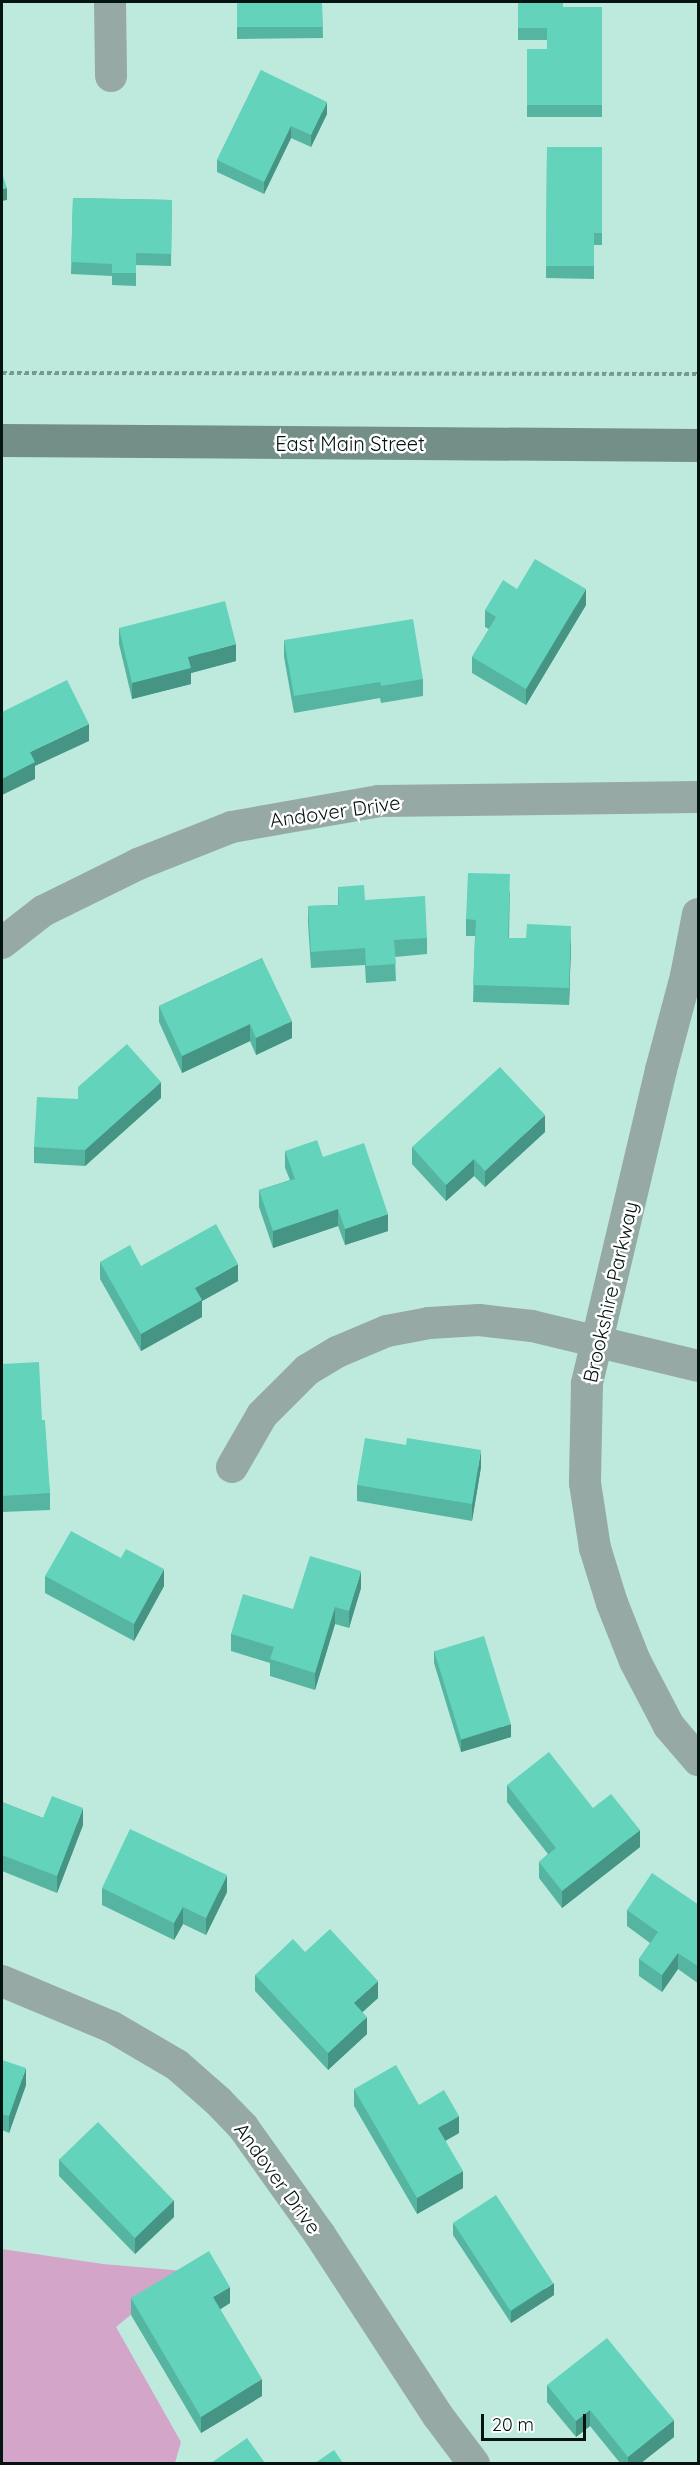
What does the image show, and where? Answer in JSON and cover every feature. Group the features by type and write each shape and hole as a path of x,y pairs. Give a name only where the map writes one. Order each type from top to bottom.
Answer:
{"main road":[{"name":"East Main Street","path":"2,440 699,445"}],"street":[{"path":"110,2 111,76"},
{"name":"Andover Drive","path":"2,943 43,911 138,864 232,827 379,801 699,797"},
{"name":"Brookshire Parkway","path":"699,914 587,1383 585,1483 595,1548 612,1603 635,1661 669,1725 699,1760"},
{"path":"232,1467 262,1415 307,1370 337,1352 387,1331 429,1323 479,1320 532,1326 597,1339 699,1366"},
{"name":"Andover Drive","path":"2,1981 112,2027 177,2065 218,2101 243,2127 320,2235 438,2416 474,2463"}],"path":[{"path":"2,373 699,374"}],"shaded area":[{"path":"2,2249 103,2264 184,2271 116,2327 181,2442 175,2463 2,2463"}],"building":[{"path":"237,2 322,2 322,27 237,27"},
{"path":"518,2 563,2 563,7 602,7 602,105 527,105 527,49 547,49 547,28 518,28"},
{"path":"261,70 327,102 311,135 291,126 264,182 217,160"},
{"path":"547,147 602,147 602,233 594,233 594,266 546,266"},
{"path":"2,173 7,188 2,189"},
{"path":"73,198 172,200 171,254 136,253 136,273 112,273 112,264 71,262"},
{"path":"535,559 586,589 526,689 472,657 496,617 485,610 503,580 517,589"},
{"path":"225,601 236,644 188,657 191,668 132,683 119,628"},
{"path":"413,619 423,679 381,686 380,682 294,696 284,640"},
{"path":"67,680 89,724 30,752 35,762 2,779 2,712"},
{"path":"468,873 510,874 508,938 526,938 527,924 571,926 569,988 473,985 476,920 466,919"},
{"path":"364,885 365,900 425,896 427,938 394,940 396,964 366,966 365,948 311,952 308,906 339,905 338,887"},
{"path":"262,958 292,1021 256,1038 250,1024 182,1056 159,1006"},
{"path":"127,1044 161,1082 85,1150 34,1147 37,1097 78,1099 78,1087"},
{"path":"500,1067 545,1115 485,1171 474,1159 446,1185 412,1147"},
{"path":"317,1140 323,1157 364,1143 388,1214 345,1229 338,1209 273,1231 259,1190 295,1179 285,1151"},
{"path":"216,1224 238,1264 195,1288 202,1300 141,1334 100,1262 130,1245 141,1266"},
{"path":"39,1362 42,1420 45,1420 50,1493 2,1496 2,1364"},
{"path":"365,1438 406,1445 407,1438 481,1450 472,1504 357,1485"},
{"path":"71,1531 121,1558 126,1549 164,1569 134,1624 45,1576"},
{"path":"310,1556 361,1571 349,1611 335,1607 315,1673 270,1659 274,1647 231,1634 243,1594 293,1609"},
{"path":"484,1636 511,1724 461,1739 434,1651"},
{"path":"549,1752 593,1808 611,1794 640,1830 562,1891 539,1862 556,1848 507,1785"},
{"path":"52,1796 83,1808 57,1876 2,1855 2,1802 43,1818"},
{"path":"130,1829 227,1875 206,1918 183,1907 174,1923 102,1888"},
{"path":"652,1873 699,1905 699,1967 678,1953 662,1975 639,1959 658,1932 627,1910"},
{"path":"330,1929 378,1981 354,2003 367,2017 328,2053 255,1975 293,1939 305,1952"},
{"path":"2,2060 26,2068 9,2116 2,2114"},
{"path":"396,2065 419,2105 444,2090 459,2116 438,2128 463,2171 417,2198 354,2089"},
{"path":"98,2122 174,2200 135,2238 59,2160"},
{"path":"496,2195 553,2283 510,2311 453,2223"},
{"path":"209,2251 230,2287 213,2297 262,2379 201,2417 131,2298"},
{"path":"607,2338 674,2420 628,2457 590,2410 576,2421 547,2385"},
{"path":"247,2438 265,2463 211,2463"},
{"path":"334,2450 343,2463 315,2463"}]}
